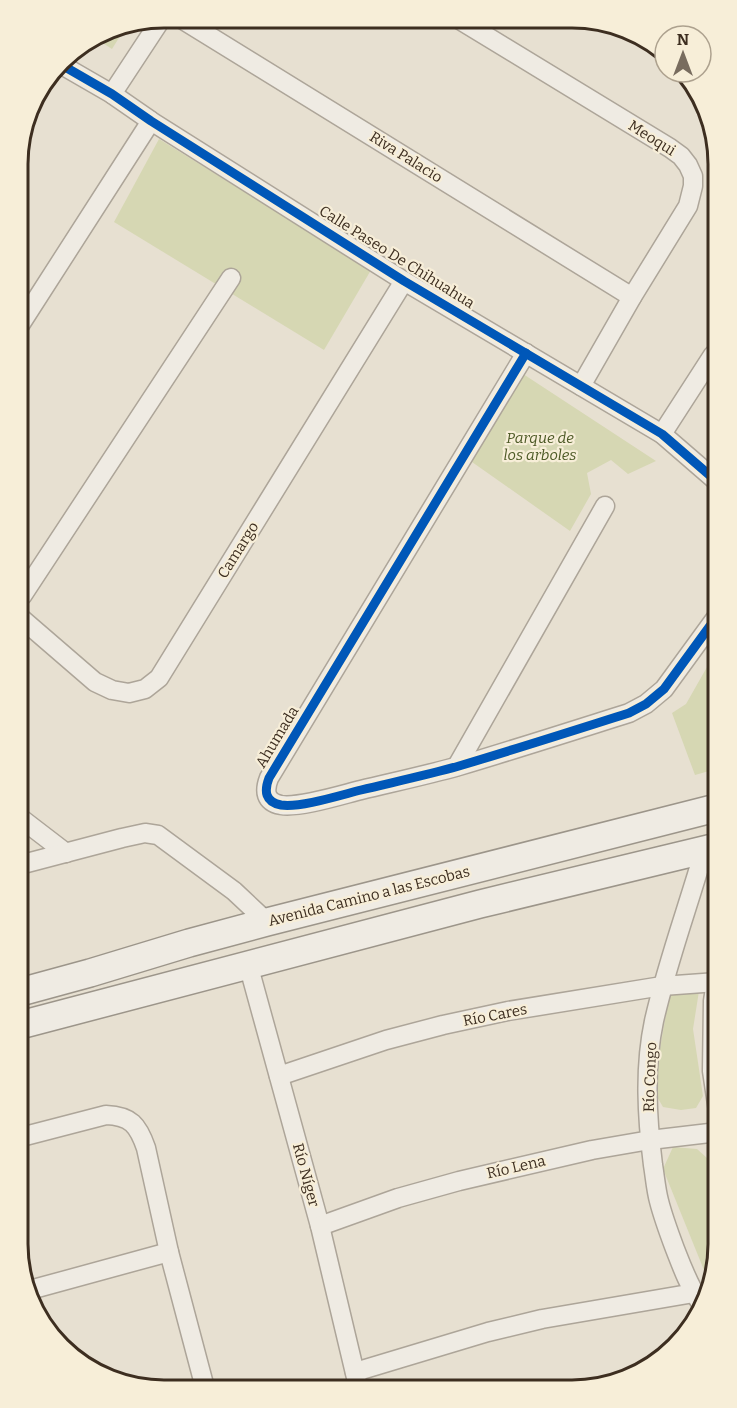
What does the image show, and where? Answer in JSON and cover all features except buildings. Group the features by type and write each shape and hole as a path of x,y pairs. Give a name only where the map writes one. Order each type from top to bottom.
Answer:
{"street":[{"name":"Meoqui","path":"474,28 670,148 681,156 693,176 693,186 687,206 581,386"},
{"path":"112,94 155,29"},
{"name":"Riva Palacio","path":"198,29 632,297"},
{"name":"Calle Paseo De Chihuahua","path":"68,69 112,94 404,281 662,434 708,475"},
{"path":"28,313 151,121"},
{"path":"28,587 231,278"},
{"name":"Camargo","path":"28,624 95,682 112,690 129,693 145,689 159,678 404,281"},
{"name":"Ahumada","path":"526,353 269,778 265,792 268,799 273,803 290,806 317,801 457,766 629,713 646,704 664,689 708,629"},
{"path":"662,434 708,363"},
{"path":"457,766 605,506"},
{"name":"Avenida Camino a las Escobas","path":"28,990 267,922 708,810"},
{"path":"28,824 66,853"},
{"path":"28,863 146,833 158,835 234,891 267,922"},
{"path":"28,1023 480,904 708,849"},
{"name":"Río Congo","path":"697,1297 679,1261 658,1199 650,1140 647,1090 654,1023 662,986 708,855"},
{"path":"470,870 480,904"},
{"name":"Río Níger","path":"248,964 320,1226 357,1379"},
{"name":"Río Cares","path":"279,1076 386,1040 443,1025 508,1011 708,981"},
{"path":"28,1135 106,1115 127,1118 135,1125 146,1148 169,1252 203,1380"},
{"name":"Río Lena","path":"320,1226 398,1198 459,1180 592,1150 708,1133"},
{"path":"36,1288 169,1252"},
{"path":"357,1379 488,1332 542,1319 697,1297"}],"green space":[{"path":"120,36 112,49 103,43"},
{"path":"159,139 371,270 324,350 114,222"},
{"name":"Parque de los arboles","path":"517,370 656,461 628,474 611,460 587,473 591,494 570,531 472,462"},
{"path":"708,665 708,771 695,775 672,713 686,704"},
{"path":"684,982 699,991 693,1029 703,1096 696,1108 681,1110 663,1107 653,1090 669,996"},
{"path":"673,1147 697,1149 708,1159 708,1252 705,1273 663,1169"}],"cycle path":[{"path":"68,69 112,94 404,281 662,434 708,474"},
{"path":"526,353 269,778 266,791 269,799 281,805 299,805 321,800 459,766 629,713 646,704 664,689 708,629"}]}
